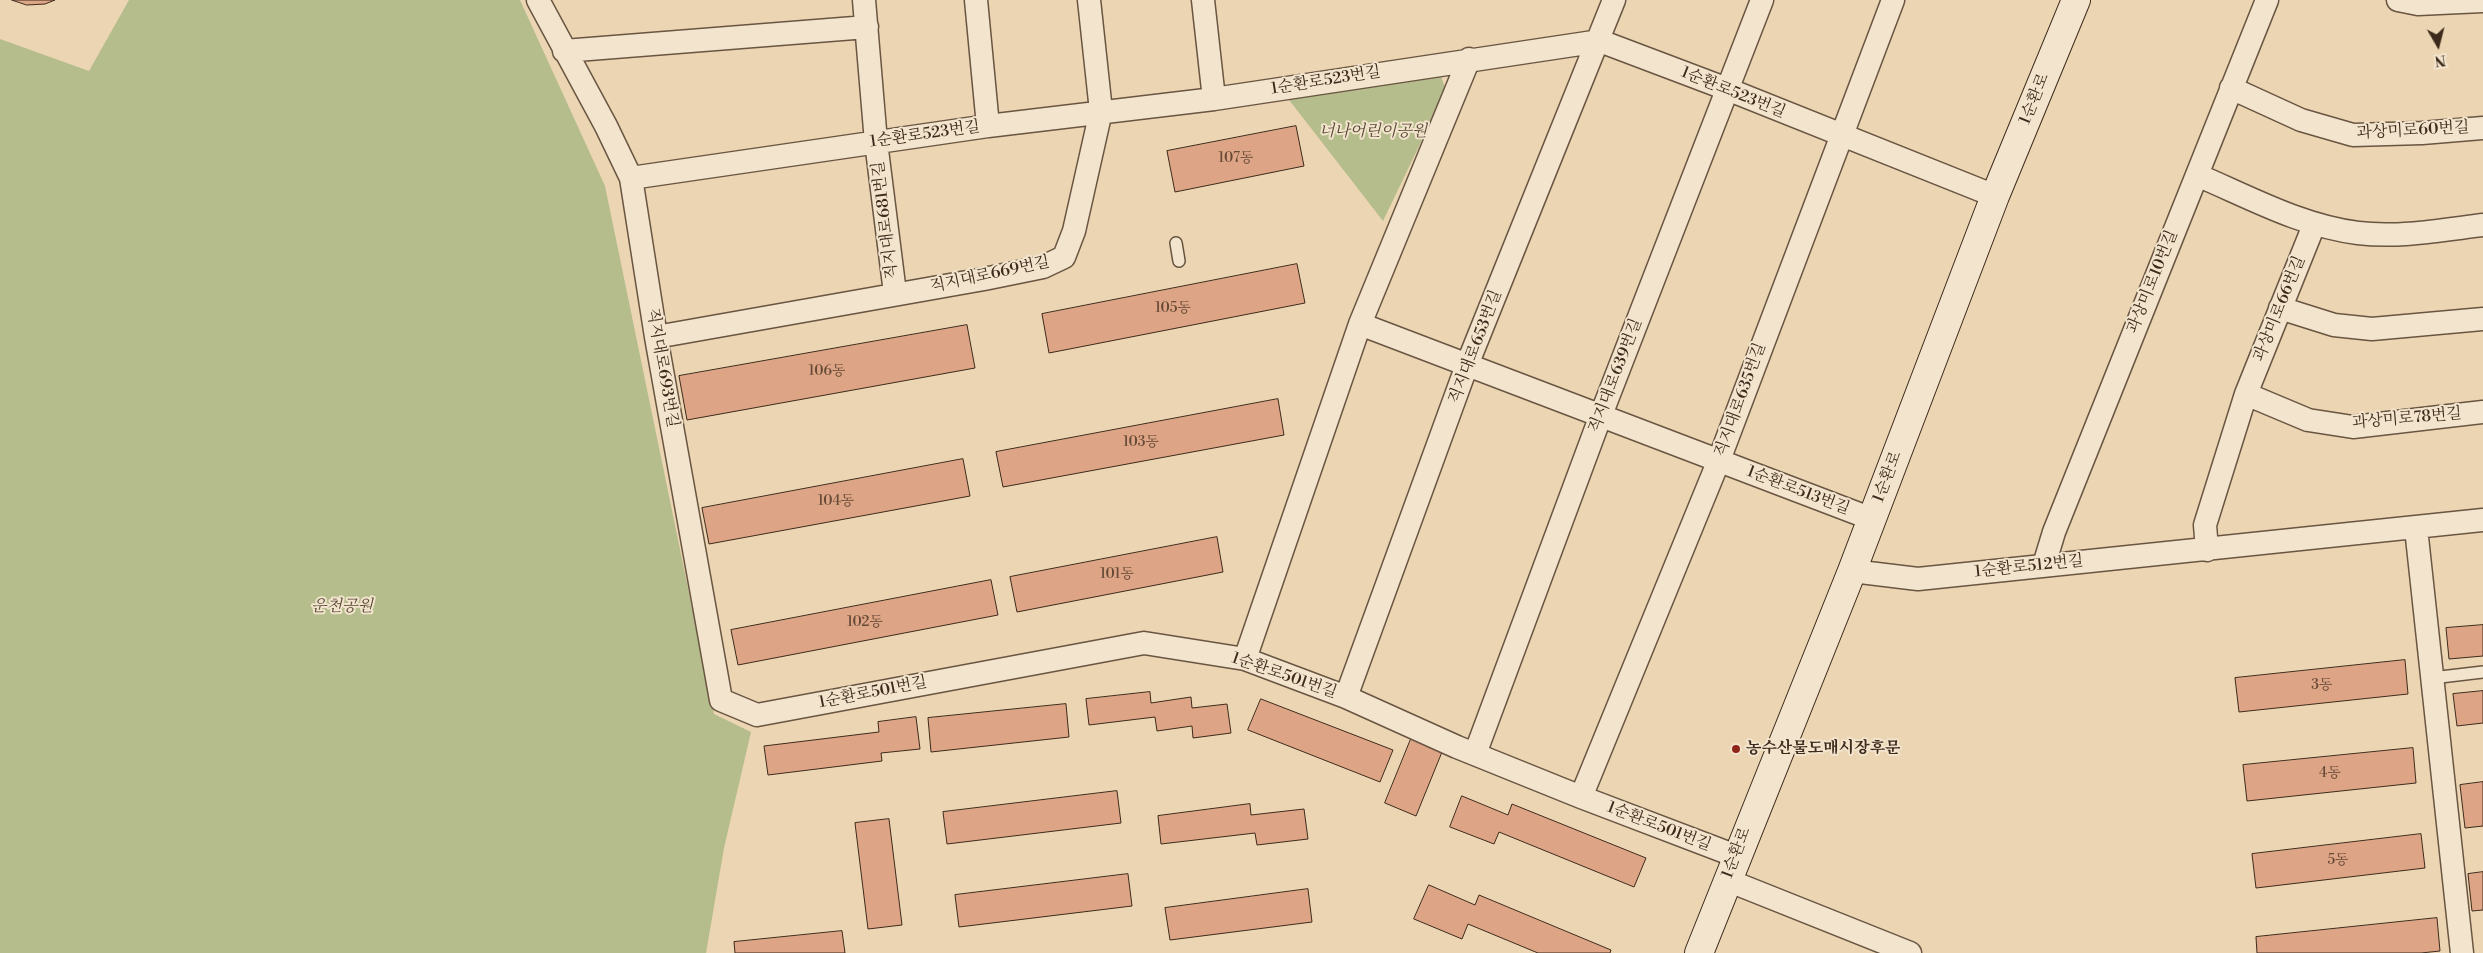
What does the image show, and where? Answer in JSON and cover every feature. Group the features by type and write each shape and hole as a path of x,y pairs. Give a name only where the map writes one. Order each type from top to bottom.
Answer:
{"street":[{"name":"직지대로693번길","path":"538,0 606,126 631,178 656,337 720,700"},
{"name":"직지대로681번길","path":"864,0 876,142 895,293"},
{"path":"976,0 988,126"},
{"name":"직지대로669번길","path":"656,337 1043,267 1064,257 1074,231 1102,111 1089,0"},
{"path":"1204,0 1214,99"},
{"name":"직지대로653번길","path":"1346,697 1467,365 1600,41 1614,0"},
{"name":"직지대로639번길","path":"1475,754 1601,415 1762,0"},
{"name":"직지대로635번길","path":"1581,798 1718,460 1892,0"},
{"name":"1순환로","path":"1699,953 1731,868 1852,571 1995,196 2076,0"},
{"name":"과상미로10번길","path":"2044,565 2054,532 2141,309 2197,175 2266,0"},
{"path":"2398,0 2418,4 2483,1"},
{"path":"564,51 867,27"},
{"name":"1순환로523번길","path":"631,178 988,126 1214,99 1469,59 1600,41 1727,89 1995,196"},
{"path":"1245,659 1360,324 1469,59"},
{"name":"과상미로60번길","path":"2232,88 2301,120 2352,135 2422,134 2483,128"},
{"path":"2197,175 2314,224 2358,233 2389,235 2483,225"},
{"name":"과상미로66번길","path":"2246,394 2314,224"},
{"path":"2280,308 2334,325 2372,329 2483,319"},
{"name":"1순환로513번길","path":"1360,324 1872,518"},
{"path":"2207,550 2206,525 2246,394"},
{"name":"과상미로78번길","path":"2246,394 2308,420 2354,427 2483,412"},
{"name":"1순환로512번길","path":"1852,571 1918,580 2044,565 2207,550 2483,520"},
{"path":"2416,528 2462,953"},
{"name":"1순환로501번길","path":"720,700 757,715 1144,643 1245,659 1346,697 1581,798 1910,953"}],"lane":[{"path":"1176,243 1179,261"},
{"path":"2432,678 2483,672"}],"green space":[{"name":"운천공원","path":"129,0 520,0 605,186 714,714 751,732 724,848 706,953 0,953 0,39 89,71"},
{"name":"너나어린이공원","path":"1440,74 1446,90 1383,221 1286,96"}],"building":[{"path":"12,0 55,0 45,4 27,5"},
{"path":"1296,126 1304,166 1175,192 1167,151"},
{"path":"1297,264 1305,303 1049,353 1042,314"},
{"path":"967,325 975,368 687,420 679,376"},
{"path":"1278,399 1284,435 1003,487 996,452"},
{"path":"963,459 970,496 709,544 702,508"},
{"path":"1217,537 1223,572 1017,612 1010,577"},
{"path":"991,580 998,615 738,665 731,630"},
{"path":"2483,625 2483,656 2449,659 2446,628"},
{"path":"2405,660 2408,694 2239,712 2235,678"},
{"path":"2483,691 2483,723 2457,726 2453,694"},
{"path":"1150,692 1151,703 1191,697 1192,708 1227,704 1231,733 1193,738 1192,726 1157,731 1155,717 1089,725 1086,699"},
{"path":"1261,699 1393,750 1380,782 1248,730"},
{"path":"1066,704 1069,737 931,752 928,718"},
{"path":"916,717 920,749 881,753 882,761 768,775 764,746 879,732 878,722"},
{"path":"1411,739 1442,752 1416,816 1385,803"},
{"path":"2413,748 2416,783 2247,801 2243,765"},
{"path":"2483,782 2483,826 2465,828 2460,785"},
{"path":"1117,791 1121,823 947,844 943,812"},
{"path":"1462,796 1508,815 1512,804 1646,858 1634,887 1499,832 1494,844 1450,827"},
{"path":"1250,804 1251,815 1304,809 1308,839 1257,845 1255,833 1161,844 1158,816"},
{"path":"889,819 902,925 868,929 855,823"},
{"path":"2421,834 2425,868 2256,888 2252,854"},
{"path":"2483,872 2483,910 2472,911 2468,874"},
{"path":"1128,874 1132,906 959,927 955,895"},
{"path":"1429,885 1475,905 1479,895 1611,950 1610,953 1538,953 1468,924 1462,939 1414,919"},
{"path":"1308,889 1312,922 1170,940 1165,908"},
{"path":"2437,918 2440,951 2421,953 2257,953 2256,937"},
{"path":"842,931 845,953 735,953 734,942"}],"place":[{"name":"농수산물도매시장후문","path":"1736,749"}]}
